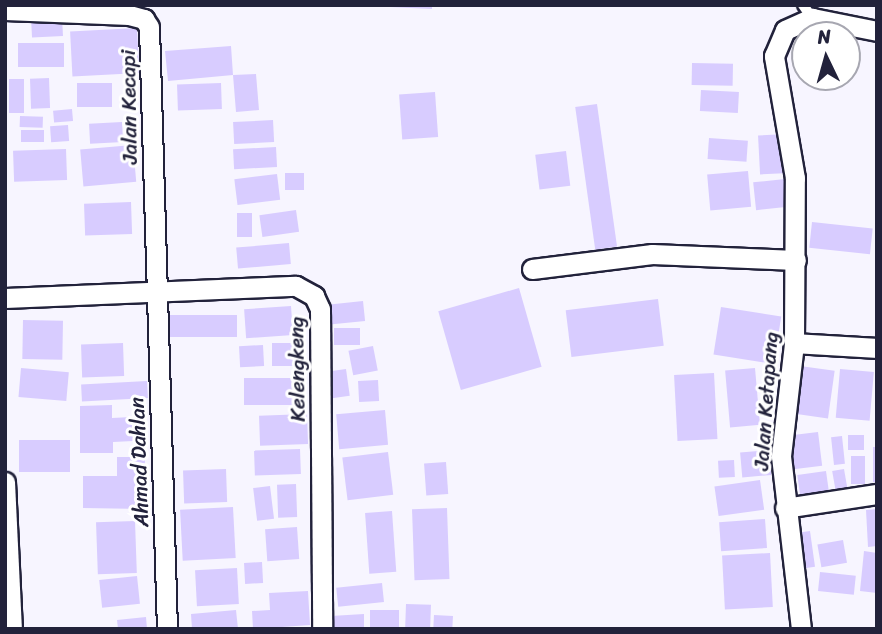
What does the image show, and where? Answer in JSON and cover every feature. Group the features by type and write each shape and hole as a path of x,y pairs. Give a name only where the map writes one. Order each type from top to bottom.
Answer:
{"street":[{"name":"Jalan Kecapi","path":"5,10 129,15 148,23 156,293"},
{"path":"808,12 877,31"},
{"name":"Jalan Ketapang","path":"797,628 781,456 794,343 796,260 793,153 774,56 785,30 808,12"},
{"path":"532,270 652,254 796,260"},
{"name":"Kelengkeng","path":"5,298 296,286 307,289 318,302 322,629"},
{"name":"Ahmad Dahlan","path":"156,293 167,629"},
{"path":"794,343 877,348"},
{"path":"5,482 12,629"},
{"path":"785,508 877,494"}],"building":[{"path":"432,5 432,9 390,7"},
{"path":"62,17 63,36 32,38 31,19"},
{"path":"137,28 139,73 72,76 70,32"},
{"path":"18,43 64,43 64,67 18,67"},
{"path":"231,46 233,75 168,81 165,51"},
{"path":"692,63 733,64 733,86 692,85"},
{"path":"256,74 259,110 236,112 233,75"},
{"path":"49,78 50,108 31,109 30,79"},
{"path":"9,79 24,79 24,113 9,113"},
{"path":"77,83 112,83 112,107 77,107"},
{"path":"221,83 222,109 178,111 177,85"},
{"path":"701,90 739,92 738,113 700,111"},
{"path":"435,92 438,137 402,139 399,95"},
{"path":"597,104 617,247 595,250 575,107"},
{"path":"72,109 73,121 54,123 53,111"},
{"path":"20,116 43,117 43,128 20,127"},
{"path":"273,120 274,142 234,144 233,122"},
{"path":"122,122 123,142 90,144 89,124"},
{"path":"68,125 69,141 51,142 50,126"},
{"path":"21,130 44,130 44,142 21,142"},
{"path":"787,134 789,173 760,174 758,136"},
{"path":"709,138 748,141 746,162 708,159"},
{"path":"133,145 136,182 83,186 80,150"},
{"path":"276,147 277,167 234,169 233,149"},
{"path":"66,149 67,180 14,182 13,151"},
{"path":"566,151 570,186 539,190 535,155"},
{"path":"748,171 751,207 710,210 707,175"},
{"path":"285,173 304,173 304,190 285,190"},
{"path":"277,174 280,200 237,205 234,179"},
{"path":"785,179 788,207 756,210 753,182"},
{"path":"131,202 132,234 85,236 84,204"},
{"path":"296,210 299,232 262,237 259,215"},
{"path":"237,213 252,213 252,237 237,237"},
{"path":"812,222 873,228 870,254 809,248"},
{"path":"289,243 291,264 238,269 236,248"},
{"path":"519,288 542,367 461,390 438,311"},
{"path":"658,299 664,346 571,357 566,310"},
{"path":"363,301 365,321 327,325 325,305"},
{"path":"291,306 293,335 246,338 244,309"},
{"path":"721,307 781,317 774,364 713,354"},
{"path":"169,315 237,315 237,337 169,337"},
{"path":"23,320 63,321 62,360 22,359"},
{"path":"334,328 360,328 360,345 334,345"},
{"path":"123,343 124,376 82,377 81,344"},
{"path":"272,343 298,343 298,366 272,366"},
{"path":"263,345 264,366 240,367 239,346"},
{"path":"373,346 378,371 353,375 348,351"},
{"path":"800,366 835,371 828,418 793,414"},
{"path":"21,368 69,372 66,401 18,397"},
{"path":"755,368 760,425 730,427 725,371"},
{"path":"346,369 350,396 332,398 328,372"},
{"path":"840,369 874,372 870,421 836,418"},
{"path":"714,373 717,439 678,441 674,375"},
{"path":"244,378 298,378 298,405 244,405"},
{"path":"378,380 379,401 359,402 358,381"},
{"path":"147,381 148,398 82,401 81,384"},
{"path":"112,405 112,418 132,417 133,441 113,442 113,453 80,453 80,406"},
{"path":"385,410 388,445 339,449 336,414"},
{"path":"307,414 308,444 260,446 259,416"},
{"path":"818,432 822,466 793,469 789,436"},
{"path":"848,435 864,435 864,450 848,450"},
{"path":"842,436 845,464 834,465 831,437"},
{"path":"19,440 70,440 70,472 19,472"},
{"path":"873,447 877,447 877,482 873,482"},
{"path":"300,449 301,474 255,476 254,451"},
{"path":"769,450 771,475 742,477 740,453"},
{"path":"388,452 393,495 348,500 342,458"},
{"path":"851,456 865,456 865,484 851,484"},
{"path":"117,457 145,457 144,509 83,508 83,476 117,476"},
{"path":"734,460 735,477 719,478 718,461"},
{"path":"446,462 448,494 426,495 424,464"},
{"path":"226,469 227,502 184,503 183,471"},
{"path":"844,469 848,492 836,494 832,471"},
{"path":"826,471 830,498 801,502 797,475"},
{"path":"760,480 764,510 719,516 714,486"},
{"path":"296,484 297,517 278,518 277,485"},
{"path":"270,486 274,519 257,521 253,488"},
{"path":"233,507 236,558 183,561 180,510"},
{"path":"447,508 449,579 414,580 412,509"},
{"path":"877,509 877,546 868,547 866,510"},
{"path":"392,511 396,572 369,574 365,513"},
{"path":"765,519 767,548 721,551 719,522"},
{"path":"135,521 137,573 98,574 96,522"},
{"path":"297,527 299,559 267,561 265,529"},
{"path":"810,531 815,567 799,569 794,533"},
{"path":"843,540 847,563 821,567 817,545"},
{"path":"864,551 877,553 877,593 860,591"},
{"path":"770,553 773,607 725,609 722,556"},
{"path":"262,562 263,583 245,584 244,563"},
{"path":"237,568 239,604 197,606 195,570"},
{"path":"820,572 856,576 854,595 818,591"},
{"path":"137,576 140,604 102,608 99,580"},
{"path":"382,583 384,602 338,607 336,588"},
{"path":"308,591 310,625 253,629 252,611 270,610 269,593"},
{"path":"406,604 431,605 430,629 405,629"},
{"path":"236,610 238,629 192,629 191,614"},
{"path":"370,610 399,610 399,629 370,629"},
{"path":"364,614 364,629 332,629 331,616"},
{"path":"434,615 453,616 452,629 433,629"},
{"path":"146,617 147,629 118,629 117,620"}]}
